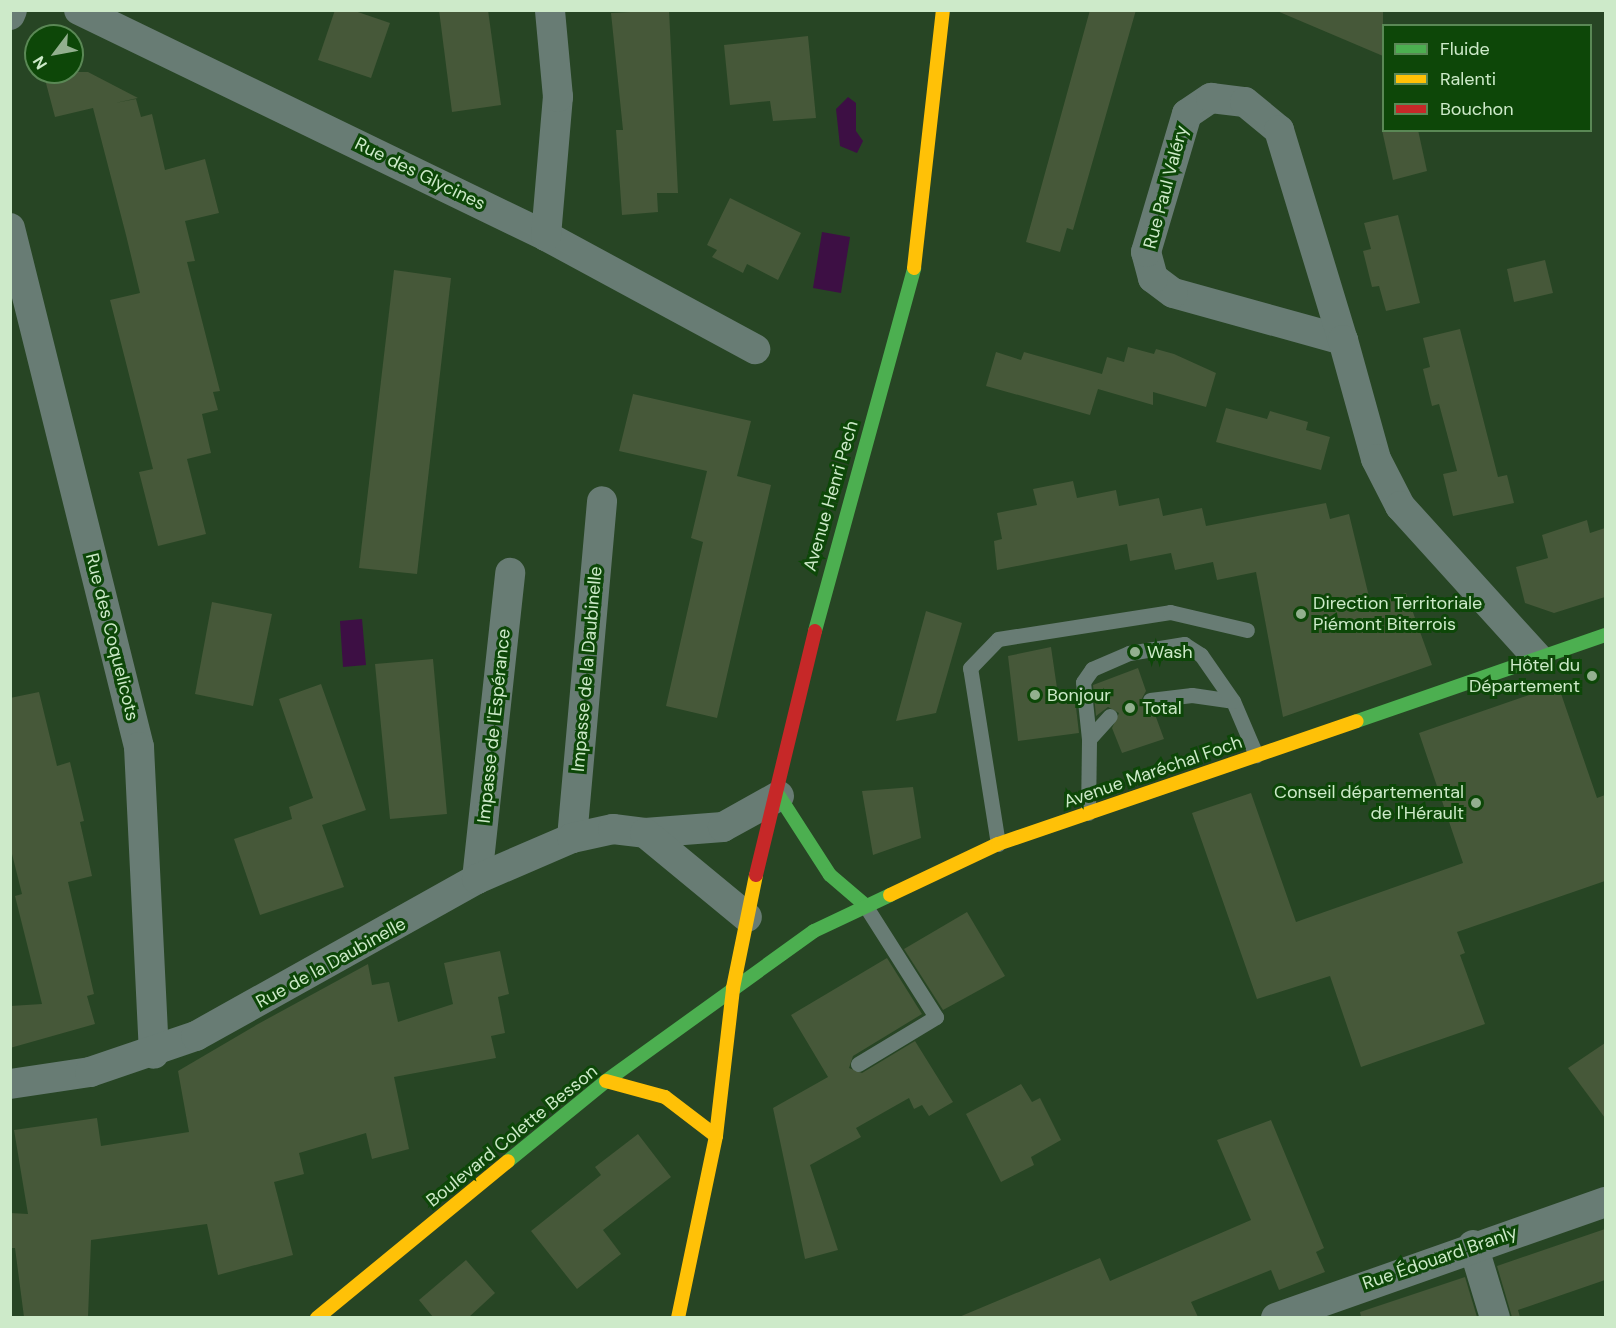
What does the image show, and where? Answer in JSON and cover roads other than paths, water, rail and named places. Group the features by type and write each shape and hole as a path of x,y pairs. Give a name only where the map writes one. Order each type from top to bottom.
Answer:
{"main road":[{"name":"Avenue Henri Pech","path":"678,1317 716,1136 733,988 756,923 779,796 828,569 913,274 944,10"},
{"name":"Avenue Maréchal Foch","path":"733,988 813,931 998,844 1605,634"},
{"path":"779,796 830,875 865,905"},
{"path":"784,935 813,931"},
{"name":"Boulevard Colette Besson","path":"317,1317 606,1082 733,988"},
{"path":"606,1082 665,1097 716,1136"}],"street":[{"path":"10,15 12,10"},
{"name":"Rue des Glycines","path":"79,10 546,236 755,349"},
{"path":"546,236 558,97 550,10"},
{"name":"Rue Paul Valéry","path":"1343,340 1173,293 1153,278 1146,252 1187,114 1211,98 1245,102 1279,130 1343,340 1376,459 1400,506 1538,658"},
{"name":"Rue des Coquelicots","path":"10,228 139,747 154,1054"},
{"name":"Impasse de la Daubinelle","path":"572,838 602,501"},
{"name":"Impasse de l'Espérance","path":"477,879 510,573"},
{"name":"Rue de la Daubinelle","path":"10,1084 90,1072 154,1054 310,976 477,879 572,838 613,829 645,833 723,827 779,796"},
{"path":"645,833 756,923"},
{"name":"Rue Édouard Branly","path":"1276,1317 1473,1245 1605,1202"},
{"path":"1473,1245 1495,1317"}],"lane":[{"path":"998,844 970,668 998,639 1170,612 1247,630"},
{"path":"1088,813 1089,739 1083,682 1092,669 1129,653 1184,644 1201,655 1233,701 1256,755"},
{"path":"1150,700 1192,695 1233,701"},
{"path":"1089,739 1110,716"},
{"path":"858,1064 936,1017 865,905"}],"place":[{"name":"Direction Territoriale Piémont Biterrois","path":"1301,614"},
{"name":"Wash","path":"1135,652"},
{"name":"Hôtel du Département","path":"1592,676"},
{"name":"Bonjour","path":"1035,695"},
{"name":"Total","path":"1130,708"},
{"name":"Conseil départemental de l'Hérault","path":"1476,803"}]}
